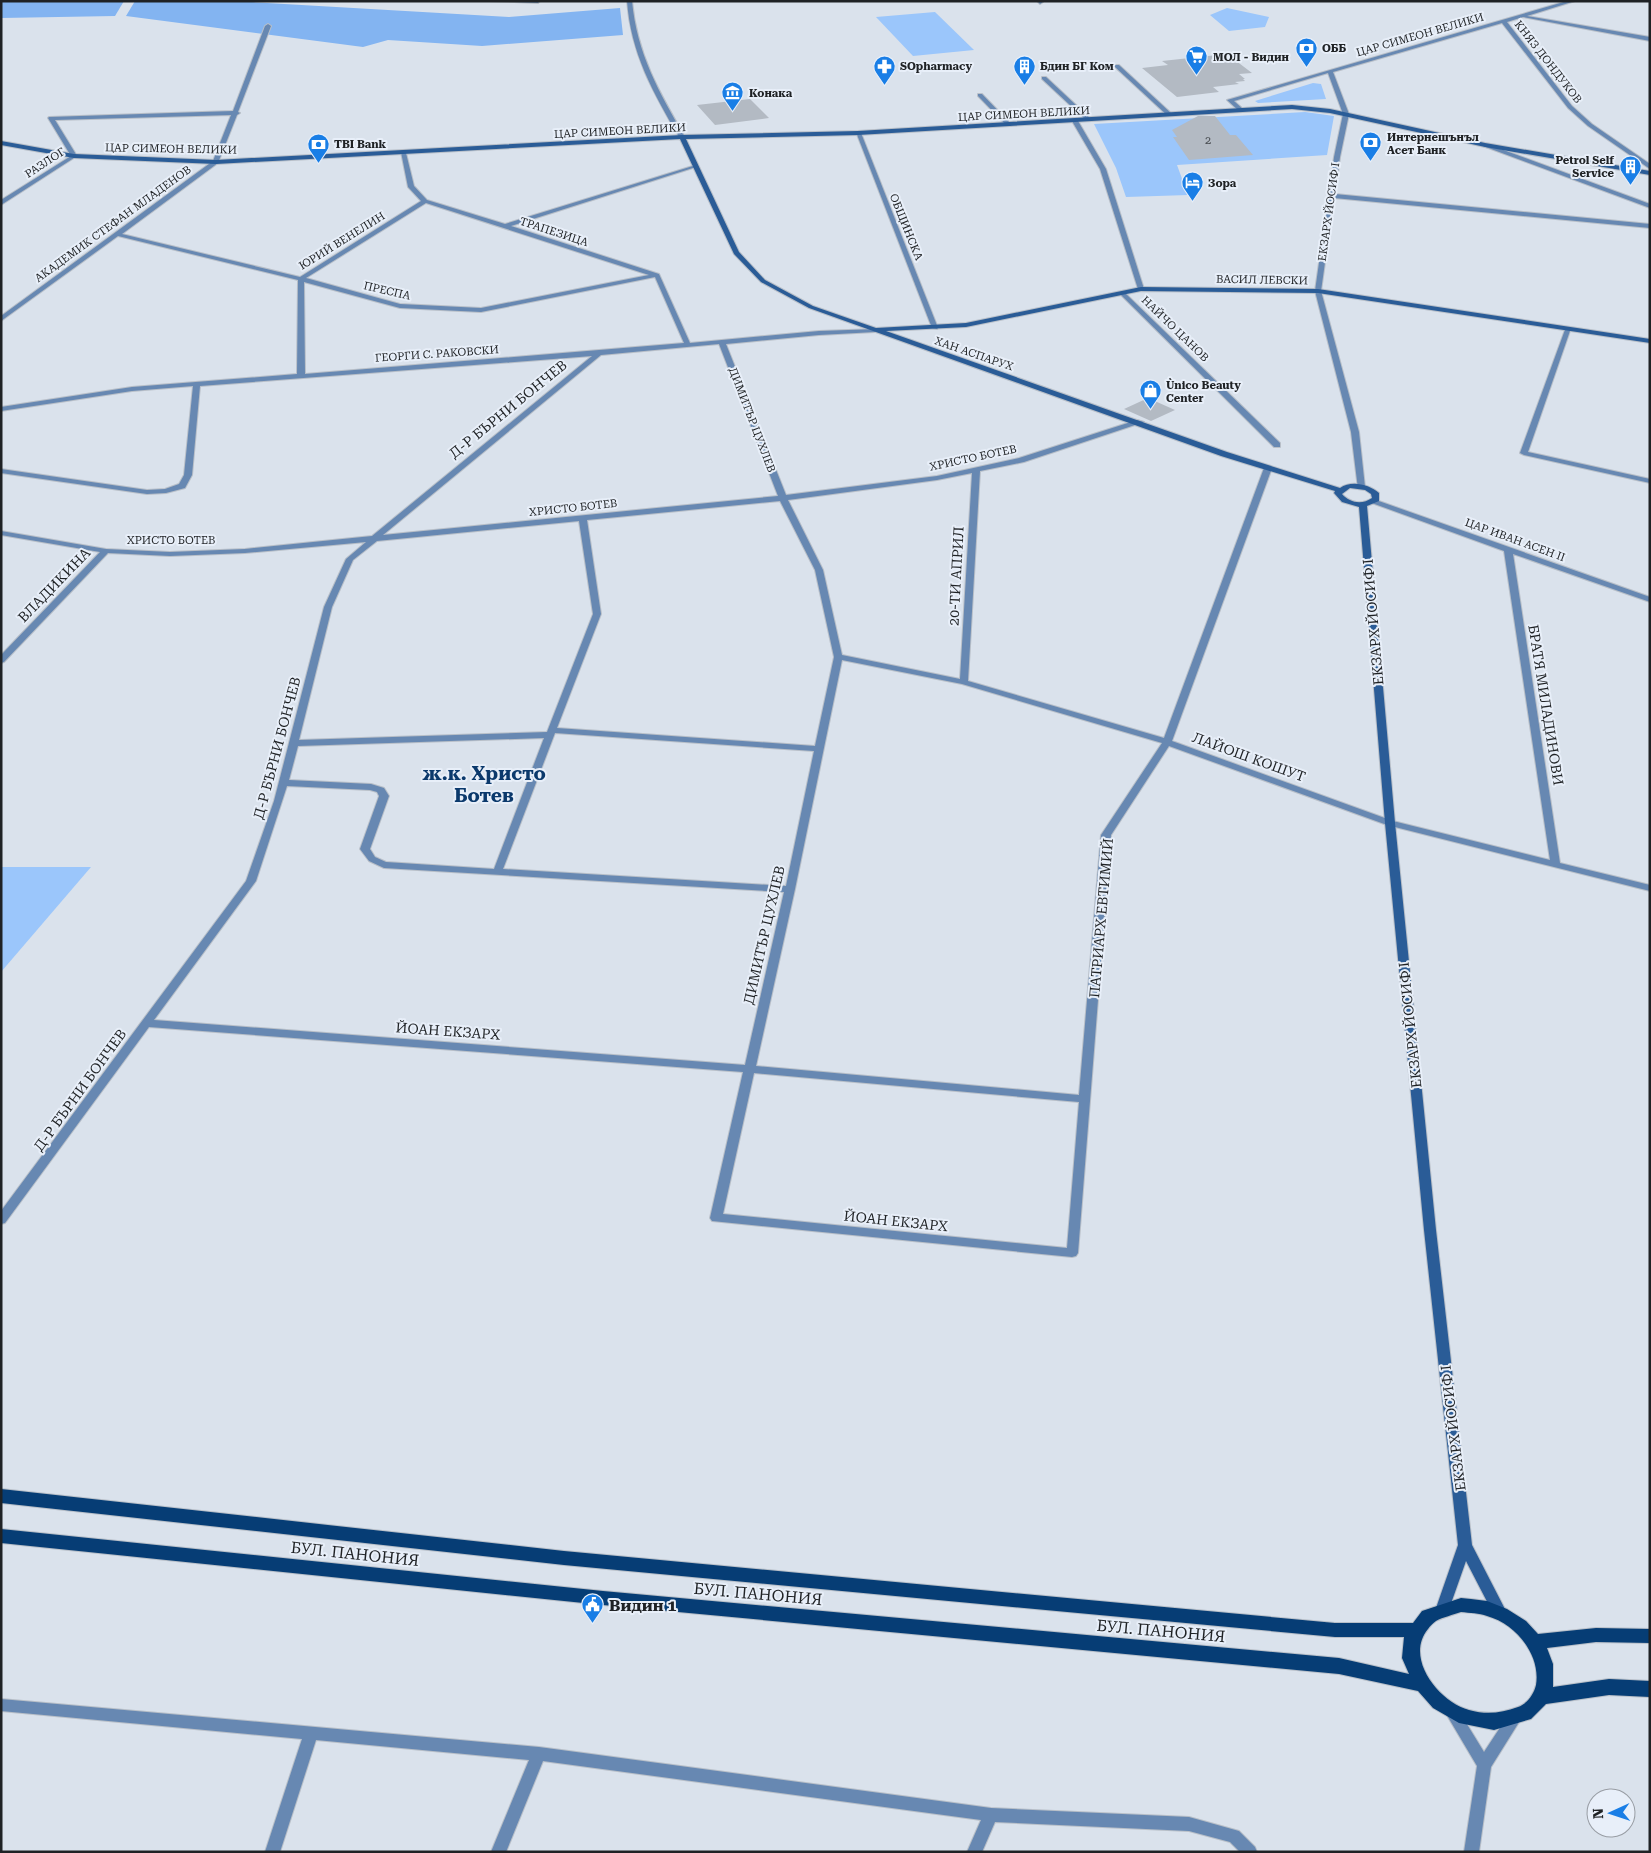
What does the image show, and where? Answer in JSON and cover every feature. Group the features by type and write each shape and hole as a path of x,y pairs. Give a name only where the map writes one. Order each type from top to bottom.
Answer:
{"main road":[{"name":"БУЛ. ПАНОНИЯ","path":"1,1496 554,1557 1021,1602 1336,1630 1414,1630"},
{"name":"БУЛ. ПАНОНИЯ","path":"1,1536 603,1598 1339,1666 1420,1684"},
{"path":"1461,1605 1481,1607 1500,1613 1520,1626 1534,1642 1544,1660 1546,1679 1541,1697 1531,1710 1514,1719 1494,1723 1473,1720 1452,1712 1434,1700 1420,1684 1411,1666 1410,1647 1414,1630 1426,1616 1443,1608 1461,1605"},
{"path":"1534,1642 1596,1635 1650,1636"},
{"path":"1541,1697 1609,1688 1650,1689"}],"street":[{"path":"491,1 538,1"},
{"path":"629,1 635,42 641,63 682,137"},
{"name":"ЦАР СИМЕОН ВЕЛИКИ","path":"1241,110 1230,100 1573,1"},
{"path":"1522,16 1650,39"},
{"name":"КНЯЗ ДОНДУКОВ","path":"1504,22 1570,108 1587,124 1650,167"},
{"path":"216,162 237,113 268,26"},
{"path":"1117,66 1170,115"},
{"path":"1330,72 1346,114"},
{"path":"1044,78 1088,120"},
{"path":"980,95 1009,125"},
{"name":"ЦАР СИМЕОН ВЕЛИКИ","path":"1,143 74,156 216,162 682,137 858,133 1241,110 1304,108 1346,114 1484,145 1650,173"},
{"path":"74,156 51,118 237,113"},
{"name":"ЕКЗАРХ ЙОСИФ I","path":"1346,114 1336,157 1318,291 1355,432 1361,487"},
{"name":"НАЙЧО ЦАНОВ","path":"1075,121 1103,169 1141,289"},
{"name":"ОБЩИНСКА","path":"858,133 935,328"},
{"name":"ХАН АСПАРУХ","path":"682,137 736,254 763,281 785,294 811,307 875,330 1268,468 1339,490"},
{"path":"1484,145 1650,206"},
{"path":"403,153 411,187 424,201"},
{"name":"РАЗЛОГ","path":"1,203 74,156"},
{"name":"АКАДЕМИК СТЕФАН МЛАДЕНОВ","path":"1,318 216,162"},
{"path":"503,227 694,166"},
{"path":"1332,196 1650,226"},
{"name":"ТРАПЕЗИЦА","path":"424,201 657,275"},
{"name":"ЮРИЙ ВЕНЕЛИН","path":"301,375 301,279 424,201"},
{"name":"ПРЕСПА","path":"116,234 301,279 400,306 481,310 657,275"},
{"path":"657,275 688,345"},
{"name":"ВАСИЛ ЛЕВСКИ","path":"875,330 935,328 990,321 1141,289 1318,291 1650,341"},
{"name":"НАЙЧО ЦАНОВ","path":"1122,293 1276,445"},
{"path":"1568,328 1524,453 1650,480"},
{"name":"ГЕОРГИ С. РАКОВСКИ","path":"1,409 132,389 197,383 875,330"},
{"name":"ДИМИТЪР ЦУХЛЕВ","path":"716,1218 790,889 838,658 819,570 783,498 722,342"},
{"name":"Д-Р БЪРНИ БОНЧЕВ","path":"1,1220 37,1175 145,1023 250,881 284,783 328,607 350,558 600,353"},
{"path":"1,471 147,492 166,491 182,486 188,475 197,383"},
{"name":"ХРИСТО БОТЕВ","path":"1,533 106,551 170,554 245,551 371,539 885,486 976,471 1061,448 1140,422"},
{"name":"ПАТРИАРХ ЕВТИМИЙ","path":"1072,1253 1106,836 1167,742 1268,468"},
{"name":"20-ТИ АПРИЛ","path":"964,682 976,471"},
{"path":"1348,486 1361,487 1375,493 1377,496 1368,503 1342,499 1339,496 1339,490 1348,486"},
{"name":"ЕКЗАРХ ЙОСИФ I","path":"1368,503 1390,823 1430,1230 1465,1545 1500,1613"},
{"name":"ЦАР ИВАН АСЕН II","path":"1368,503 1650,600"},
{"path":"497,872 597,614 583,518"},
{"name":"БРАТЯ МИЛАДИНОВИ","path":"1508,550 1556,865"},
{"name":"ВЛАДИКИНА","path":"1,660 106,551"},
{"name":"ЛАЙОШ КОШУТ","path":"838,658 964,682 1167,742 1390,823 1650,888"},
{"path":"294,743 551,733 819,749"},
{"path":"284,783 371,787 381,790 384,796 365,849 372,859 384,865 790,889"},
{"name":"ЙОАН ЕКЗАРХ","path":"145,1023 749,1069 1085,1100"},
{"name":"ЙОАН ЕКЗАРХ","path":"716,1218 1072,1253"},
{"name":"ЕКЗАРХ ЙОСИФ I","path":"1443,1608 1465,1545"},
{"path":"1,1705 539,1754 991,1815 1189,1824 1234,1836 1250,1852"},
{"path":"1452,1712 1484,1765"},
{"path":"1471,1852 1484,1765 1514,1719"},
{"path":"272,1852 311,1734"},
{"path":"498,1852 539,1754"},
{"path":"974,1852 991,1815"}],"shaded area":[{"path":"1,1 124,1 115,16 1,18"},
{"path":"135,1 234,1 509,17 620,8 623,35 482,46 388,40 363,47 126,16"},
{"path":"1227,8 1269,17 1265,27 1229,31 1210,15"},
{"path":"935,12 974,50 913,56 876,17"},
{"path":"1313,83 1321,84 1326,99 1258,103 1255,101"},
{"path":"1305,112 1334,116 1327,155 1177,165 1188,195 1126,197 1116,168 1094,124"},
{"path":"1,867 91,867 1,972"}],"building":[{"name":"МОЛ - Видин","path":"1227,54 1252,73 1239,74 1245,81 1235,82 1239,84 1213,87 1219,92 1177,97 1142,68 1168,65 1162,61"},
{"name":"Конака","path":"750,99 769,118 715,125 697,105"},
{"path":"1198,116 1215,116 1230,135 1236,135 1253,155 1189,160 1173,137 1177,137 1172,130"},
{"name":"Ùnico Beauty Center","path":"1148,398 1175,410 1151,421 1124,409"}],"place":[{"name":"ОББ","path":"1306,67"},
{"name":"МОЛ - Видин","path":"1197,76"},
{"name":"SOpharmacy","path":"884,85"},
{"name":"Бдин БГ Ком","path":"1024,85"},
{"name":"Конака","path":"733,112"},
{"name":"Интернешънъл Асет Банк","path":"1371,162"},
{"name":"TBI Bank","path":"318,163"},
{"name":"Petrol Self Service","path":"1630,185"},
{"name":"Зора","path":"1192,202"},
{"name":"Ùnico Beauty Center","path":"1150,410"},
{"name":"Видин 1","path":"593,1624"}],"district":[{"name":"ж.к. Христо Ботев","path":"484,784"}]}
